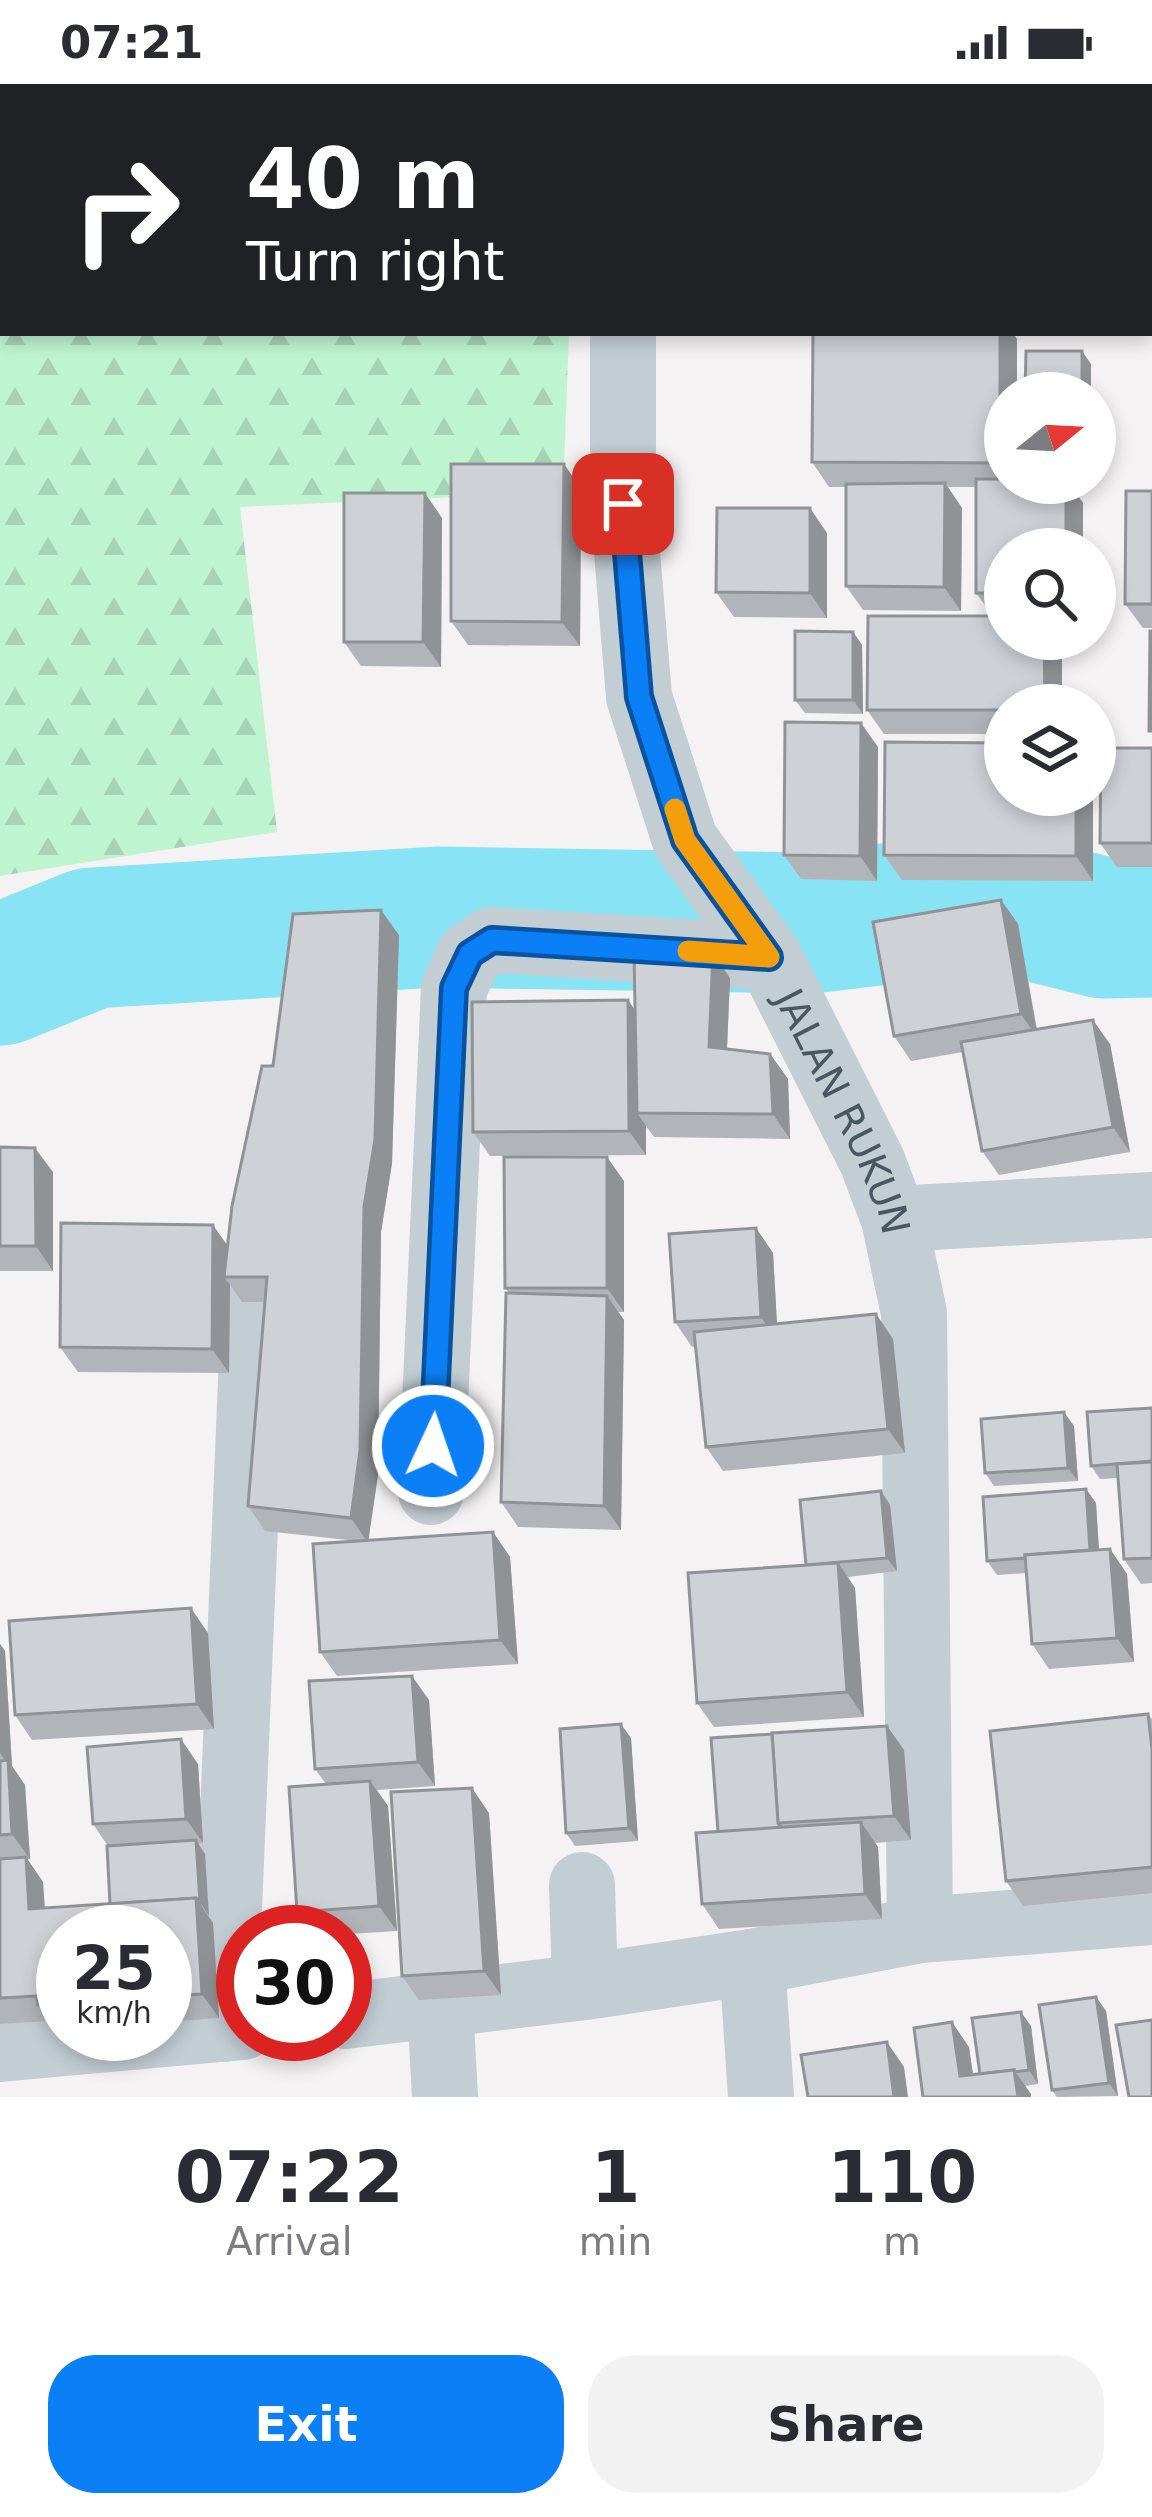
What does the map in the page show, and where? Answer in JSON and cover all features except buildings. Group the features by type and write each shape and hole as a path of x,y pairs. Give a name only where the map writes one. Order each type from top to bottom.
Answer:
{"street":[{"name":"JALAN RUKUN","path":"623,336 623,504 639,697 685,840 760,944 872,1162 894,1219 914,1313 920,1930"},
{"path":"431,1492 454,988 470,954 492,940 760,944"},
{"path":"894,1219 1152,1205"},
{"path":"237,1905 254,1309"},
{"path":"582,1885 585,1988"},
{"path":"372,2013 585,1988 920,1930 1152,1912"},
{"path":"752,1962 760,2097"},
{"path":"440,2006 445,2097"},
{"path":"0,2049 216,2030"}],"green space":[{"path":"0,336 569,336 563,492 240,507 277,832 0,876"}],"waterway":[{"path":"0,975 92,938 437,917 811,923 917,910 1020,907 1104,928 1152,927"}],"slow traffic":[{"path":"675,809 685,840 769,957 688,951"}],"route":[{"path":"433,1446 454,988 470,954 492,940 769,957 685,840 639,697 623,504"}]}
